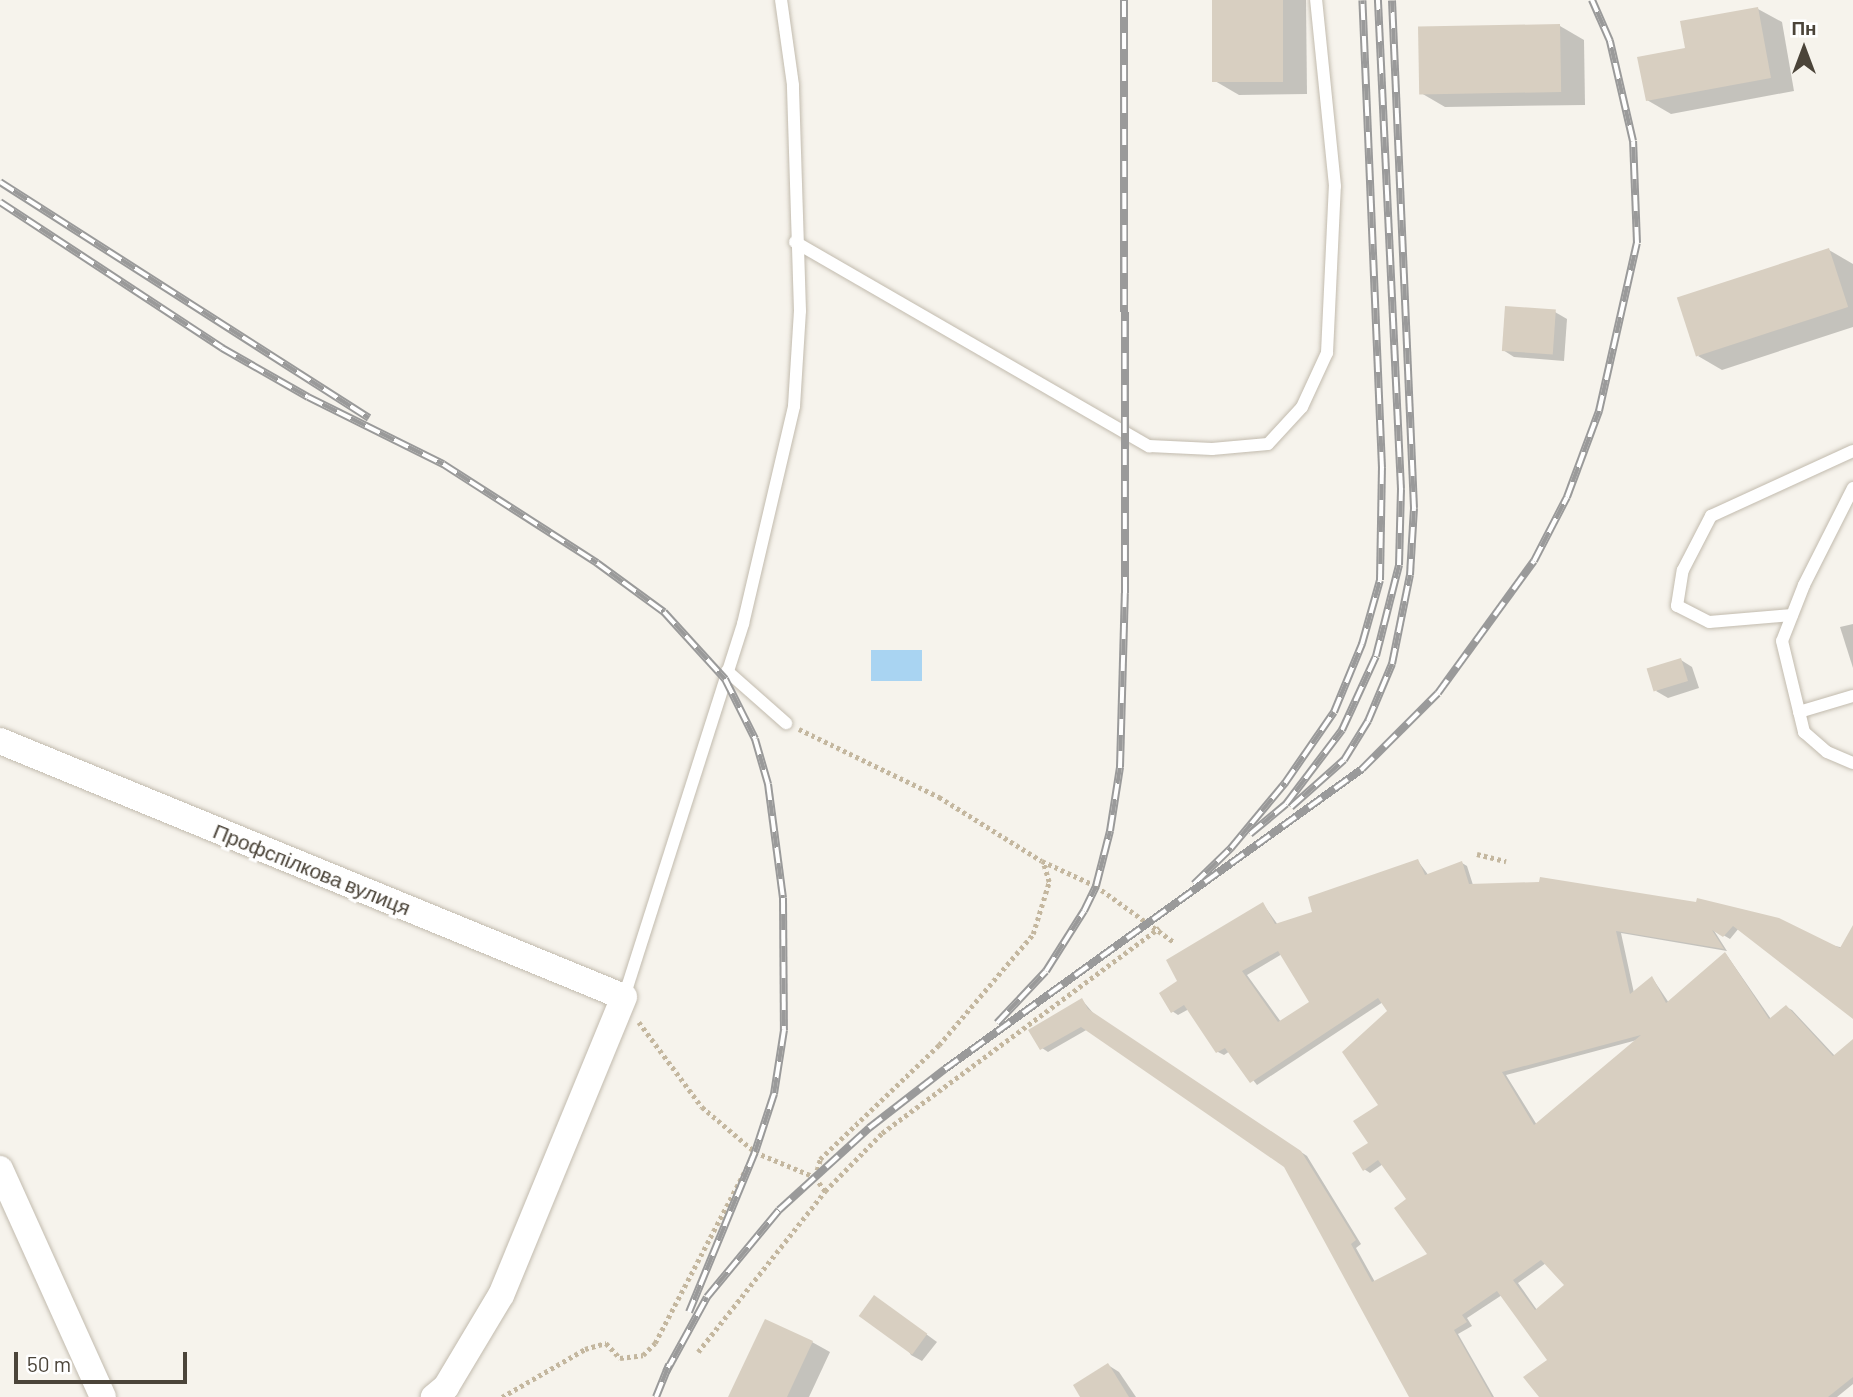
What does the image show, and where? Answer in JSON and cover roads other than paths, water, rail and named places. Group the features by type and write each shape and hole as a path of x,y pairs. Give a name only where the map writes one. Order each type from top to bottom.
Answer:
{"street":[{"name":"Профспілкова вулиця","path":"0,741 624,997"},
{"path":"435,1397 446,1387 501,1295 624,997"},
{"path":"0,1169 103,1397"}],"lane":[{"path":"624,997 743,624 794,406 800,311 795,242 793,85 781,0"},
{"path":"795,242 1149,446 1212,449 1268,444 1302,407 1327,353 1335,186 1315,0"},
{"path":"1792,615 1709,622 1677,606 1683,570 1712,516 1853,451"},
{"path":"1853,488 1782,641 1804,732 1827,752 1853,763"},
{"path":"727,671 786,723"},
{"path":"1799,712 1853,696"}],"water":[{"path":"871,650 922,650 922,681 871,681"}],"railway":[{"path":"997,1023 1046,971 1084,911 1096,886 1110,831 1120,767 1125,593 1124,0"},
{"path":"1194,884 1231,848 1285,783 1334,712 1362,644 1380,580 1382,468 1362,0"},
{"path":"1250,834 1286,804 1342,730 1376,656 1399,565 1401,489 1378,0"},
{"path":"1291,807 1344,760 1368,721 1392,664 1410,575 1414,508 1392,0"},
{"path":"666,1372 707,1297 779,1210 869,1128 945,1069 1362,769 1438,693 1534,561 1567,497 1599,411 1637,243 1633,141 1610,41 1592,0"},
{"path":"0,182 369,418"},
{"path":"0,202 222,348 308,397 443,464 597,563 664,612 725,679 755,739 768,784 783,898 784,1030 774,1094 755,1152 689,1312"},
{"path":"656,1397 669,1364"}]}
